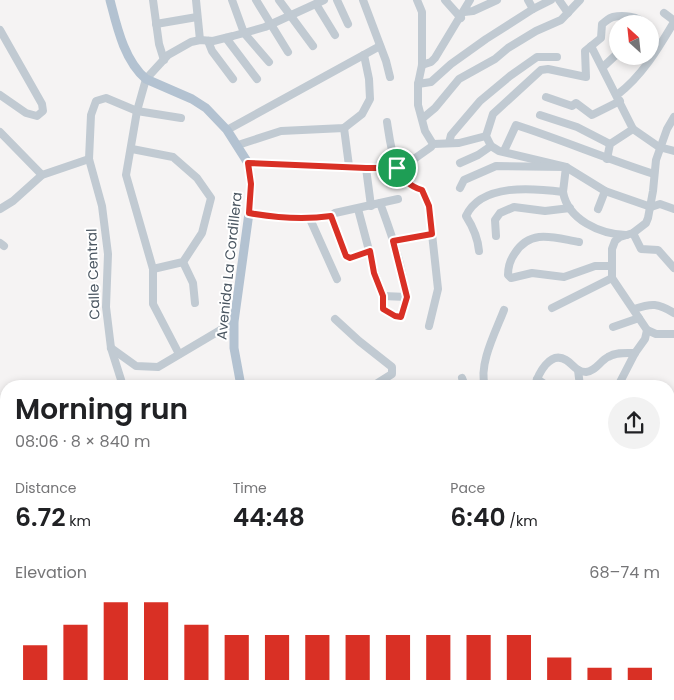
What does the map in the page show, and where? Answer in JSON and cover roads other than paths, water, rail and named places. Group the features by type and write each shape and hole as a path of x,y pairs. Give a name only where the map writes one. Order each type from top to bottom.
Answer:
{"main road":[{"path":"110,0 116,25 128,56 146,80"},
{"name":"Avenida La Cordillera","path":"146,80 192,99 206,108 238,144 248,163 251,184 249,213 234,322 234,348 240,380"}],"street":[{"path":"153,0 164,60"},
{"path":"196,0 204,41 233,79"},
{"path":"232,0 244,33 269,62"},
{"path":"256,0 288,52"},
{"path":"279,0 292,15 313,46"},
{"path":"179,354 153,304 153,269 126,176 137,111 146,80 168,55 191,42 226,38 244,33 292,15 324,0"},
{"path":"337,0 348,24"},
{"path":"363,0 390,76"},
{"path":"417,0 422,12 422,65 418,84 418,105 425,131 433,144"},
{"path":"445,0 462,15"},
{"path":"422,65 432,62 435,58 470,0"},
{"path":"462,15 473,12 497,0"},
{"path":"528,0 533,9"},
{"path":"418,84 431,82 472,49 533,9 551,0"},
{"path":"559,0 568,13"},
{"path":"422,118 435,108 459,79 495,59 508,48 536,31 561,20 580,0"},
{"path":"316,4 335,35"},
{"path":"546,97 572,106 576,103 592,115 618,98 647,64 674,22 664,14"},
{"path":"156,24 198,17"},
{"path":"609,19 602,24 601,38 585,51 586,77 548,69 541,70 493,114 486,136 491,146 566,168 605,191 651,207 660,204 674,210"},
{"path":"0,30 42,104 43,111 37,116 30,114 0,95"},
{"path":"226,38 257,79"},
{"path":"227,130 380,46"},
{"path":"591,46 633,129 659,147 674,151"},
{"path":"238,144 281,131 344,128 362,114 370,99 369,79 364,55"},
{"path":"449,143 451,135 480,101 510,76 540,56 557,57"},
{"path":"603,68 609,62"},
{"name":"Calle Central","path":"121,380 111,348 106,307 108,254 102,206 89,158 91,115 96,101 106,98 137,111"},
{"path":"137,111 181,118"},
{"path":"540,115 577,127 610,144"},
{"path":"674,118 659,147 651,207 646,223 630,234 620,237 613,244 611,266 612,278 647,330 656,334 674,334"},
{"path":"387,122 397,168 404,180 412,187 422,190 429,206 438,289 430,326"},
{"path":"504,151 516,125 553,137 607,159 654,174"},
{"path":"344,128 349,166"},
{"path":"607,159 610,144 633,129"},
{"path":"0,132 42,175"},
{"path":"248,163 397,168 414,159 433,144 459,143 486,136"},
{"path":"460,163 478,156 491,146"},
{"path":"132,149 173,157 197,178 211,198 202,233 183,262 153,269"},
{"path":"0,209 13,201 42,175 89,158"},
{"path":"460,188 464,180 496,166 566,168"},
{"path":"366,168 371,206"},
{"path":"566,168 564,199 579,218 592,227 611,234 630,234"},
{"path":"479,251 479,243 473,226 466,216 470,206 492,193 535,188 563,192"},
{"path":"598,210 605,191"},
{"path":"249,213 276,218 310,219 331,216 335,213 398,199"},
{"path":"358,209 374,273 383,296 384,311 401,317 407,297 393,241 380,203"},
{"path":"496,236 495,220 500,212 514,207 545,211 570,208"},
{"path":"331,216 346,256 350,258 370,251"},
{"path":"310,219 337,278"},
{"path":"393,241 432,234"},
{"path":"630,234 641,249 658,250 674,268"},
{"path":"579,242 544,236 526,241 512,258 508,275 511,278 532,273 564,277 594,266 611,266"},
{"path":"183,262 193,283 195,304"},
{"path":"552,308 612,278"},
{"path":"383,296 407,297"},
{"path":"634,309 648,304 655,304 674,313"},
{"path":"484,380 485,366 504,310"},
{"path":"613,327 640,318"},
{"path":"335,319 392,367 392,374 382,380"},
{"path":"111,348 136,366 158,367 234,322"},
{"path":"621,380 635,353 645,339 647,330"},
{"path":"538,380 546,363 556,358 564,358 578,370 586,372 593,370 607,357 616,353 635,353"},
{"path":"578,370 579,380"}]}
